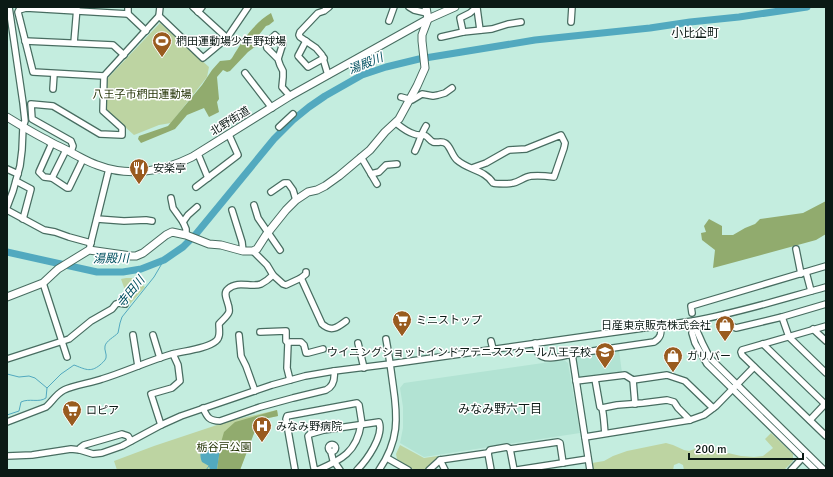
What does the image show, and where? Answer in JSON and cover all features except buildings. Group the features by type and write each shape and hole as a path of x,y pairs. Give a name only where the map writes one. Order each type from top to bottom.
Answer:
{"main road":[{"name":"北野街道","path":"7,117 52,143 95,165 121,171 135,172 157,170 181,163 198,154 427,13 455,7"},
{"path":"7,297 43,283 58,269 73,260 90,246 136,256 141,255 169,233 174,232 209,244 221,245 243,251 253,251 259,247 268,232 296,200 308,192 325,186 370,150 385,132 396,123 410,100 425,69 422,38 427,13"}],"street":[{"path":"7,207 18,174 25,121 9,7"},
{"path":"128,7 128,14"},
{"path":"52,178 73,146 72,141 32,119 31,104 53,106 100,134 122,135 122,128 103,111 104,76 159,16 160,7"},
{"path":"193,7 227,38"},
{"path":"198,12 202,7"},
{"path":"159,16 203,58 227,38 248,7"},
{"path":"328,75 324,58 316,48 299,35 300,32 318,13 329,7"},
{"path":"390,21 394,7"},
{"path":"409,7 419,12 427,13"},
{"path":"571,22 572,7"},
{"path":"463,32 460,18 477,8 480,30"},
{"path":"104,76 33,72 18,12 20,9 77,9 128,14 146,31"},
{"path":"74,43 77,9"},
{"path":"7,18 23,127"},
{"path":"441,37 463,32 492,29 521,22"},
{"path":"26,41 113,46 124,55"},
{"path":"306,41 298,56 308,67 324,58"},
{"path":"278,58 283,71 282,87 290,96"},
{"path":"245,72 272,108"},
{"path":"53,89 54,74"},
{"path":"401,97 414,100 422,94 433,96 445,93 452,88"},
{"path":"279,127 293,114"},
{"path":"396,123 414,135 425,136 433,142 446,143 457,160 463,164 472,168 478,170 495,184 512,184 530,176 554,177 565,144 562,135 526,149 509,150 486,163 472,168"},
{"path":"415,151 422,132 426,126"},
{"path":"196,187 238,156 229,135"},
{"path":"52,143 38,172 44,177 52,178 69,188 83,159"},
{"path":"198,154 208,178"},
{"path":"361,157 372,174 376,184"},
{"path":"372,174 379,172 386,166 397,164"},
{"path":"7,169 18,174"},
{"path":"7,210 47,231 55,232 90,246 109,169"},
{"path":"16,181 31,189 23,219"},
{"path":"272,192 284,183 288,183 296,200"},
{"path":"171,198 173,208 186,229 186,236"},
{"path":"254,206 258,218 280,250"},
{"path":"183,222 197,207"},
{"path":"232,210 242,242 243,251"},
{"path":"97,219 124,222 146,220 152,221"},
{"path":"796,249 803,273 811,291"},
{"path":"253,251 273,275 283,284 286,285 301,278 306,274 306,272"},
{"path":"692,313 691,306 826,266"},
{"path":"7,422 46,407 65,389 97,381 173,354 205,346 216,340 219,334 219,324 227,316 229,310 229,305 225,296 227,289 240,284 260,284 273,275"},
{"path":"301,278 322,324 330,329 346,321"},
{"path":"43,283 67,357"},
{"path":"7,456 32,455 71,449 93,454 102,453 131,441 181,416 290,380 334,371 693,321 767,304 826,287"},
{"path":"7,359 69,339 91,321 112,309 116,304 125,304"},
{"path":"726,314 728,322 731,326 736,328 826,304"},
{"path":"782,316 789,337 826,373"},
{"path":"693,321 706,352 735,387 805,456 824,470"},
{"path":"535,343 538,353 549,358 654,342 658,340 660,336 660,325"},
{"path":"826,326 742,350 741,352 742,355 754,367 826,436"},
{"path":"813,329 826,341"},
{"path":"260,332 286,332 286,341 288,344 287,368 290,380"},
{"path":"133,335 138,366"},
{"path":"153,335 160,358"},
{"path":"239,335 241,356 255,391"},
{"path":"379,470 387,458 392,445 397,418 396,401 386,339"},
{"path":"491,340 493,349"},
{"path":"288,344 290,342 301,342 304,345 306,353 323,349"},
{"path":"358,343 364,368"},
{"path":"763,344 826,404 810,420"},
{"path":"161,425 151,394 172,388 180,381 178,365 173,354"},
{"path":"572,354 590,470"},
{"path":"585,437 690,420 702,416 713,408 754,367"},
{"path":"203,408 210,419 220,421 260,407 329,389 335,378 334,371"},
{"path":"576,382 625,374 633,380 667,375 685,381 713,408"},
{"path":"595,379 600,407 602,408 604,415 603,420 605,433"},
{"path":"633,380 635,404"},
{"path":"602,408 667,400 675,404 690,420"},
{"path":"295,470 286,419 287,416 357,403 359,405 361,424 358,437 352,449 334,463 317,470 314,468 308,436 310,434 361,424 377,421 380,424 376,444 357,470"},
{"path":"80,450 80,448 84,446 122,434 128,436 131,441"},
{"path":"429,470 440,460 488,452 490,450 507,447 510,449 558,442 560,444 563,463"},
{"path":"510,449 514,470"},
{"path":"331,452 334,463 340,470"},
{"path":"488,452 491,470"},
{"path":"791,470 805,456"},
{"path":"805,456 815,470"},
{"path":"387,458 408,470"},
{"path":"517,470 588,459"},
{"path":"440,460 445,470"}],"shaded area":[{"path":"619,350 622,373 578,379 576,356"},
{"path":"564,360 568,363 580,433 424,457 400,443 403,428 403,407 400,388 404,383"}],"green space":[{"path":"271,13 274,21 266,26 258,36 256,46 248,52 230,71 227,72 223,70 217,77 219,99 217,102 219,112 209,117 204,108 187,115 175,129 141,143 138,139 139,136 168,126 220,61 230,60 254,27"},
{"name":"八王子市椚田運動場","path":"160,23 209,67 207,77 171,123 159,125 134,135 106,110 107,79"},
{"path":"826,201 826,234 816,240 713,268 715,250 702,240 701,233 706,232 704,226 709,219 722,226 722,235 733,235 755,224 760,219 803,213"},
{"path":"133,278 145,287 130,304 121,279"},
{"name":"栃谷戸公園","path":"277,410 278,416 259,420 240,470 117,470 114,461 154,446 229,421"},
{"path":"277,410 278,416 259,420 240,470 217,470 220,446 224,432 235,422"},
{"path":"771,433 793,454 793,461 784,470 684,470 683,465 679,463 674,465 673,470 593,470 592,463 604,461 627,451 666,443 689,451 703,446 741,456 763,456 773,448 765,439"},
{"path":"400,445 424,458 438,457 424,470 414,470 397,459 396,454"}],"water":[{"path":"216,445 219,446 220,449 217,469 210,470 209,466 202,462 201,451 205,447"}],"waterway":[{"name":"湯殿川","path":"7,252 97,272 123,272 141,269 164,260 183,247 196,234 274,139 293,120 325,96 362,75 386,67 419,59 535,40 650,28 807,7"},
{"name":"寺田川","path":"7,374 19,377 29,376 35,378 47,388 61,374 74,365 90,370 100,365 106,358 106,344 118,333 122,317 154,277 164,260"},
{"path":"7,415 19,411 21,402 46,398 47,388"},
{"path":"206,470 209,466"},
{"path":"191,470 196,470"}],"place":[{"name":"椚田運動場少年野球場","path":"162,58"},
{"name":"安楽亭","path":"139,185"},
{"name":"ミニストップ","path":"402,337"},
{"name":"日産東京販売株式会社","path":"725,342"},
{"name":"ウイニングショットインドアテニススクール八王子校","path":"605,369"},
{"name":"ガリバー","path":"673,373"},
{"name":"ロピア","path":"72,427"},
{"name":"みなみ野病院","path":"262,443"}],"district":[{"name":"小比企町","path":"695,33"},
{"name":"みなみ野六丁目","path":"500,409"}]}
